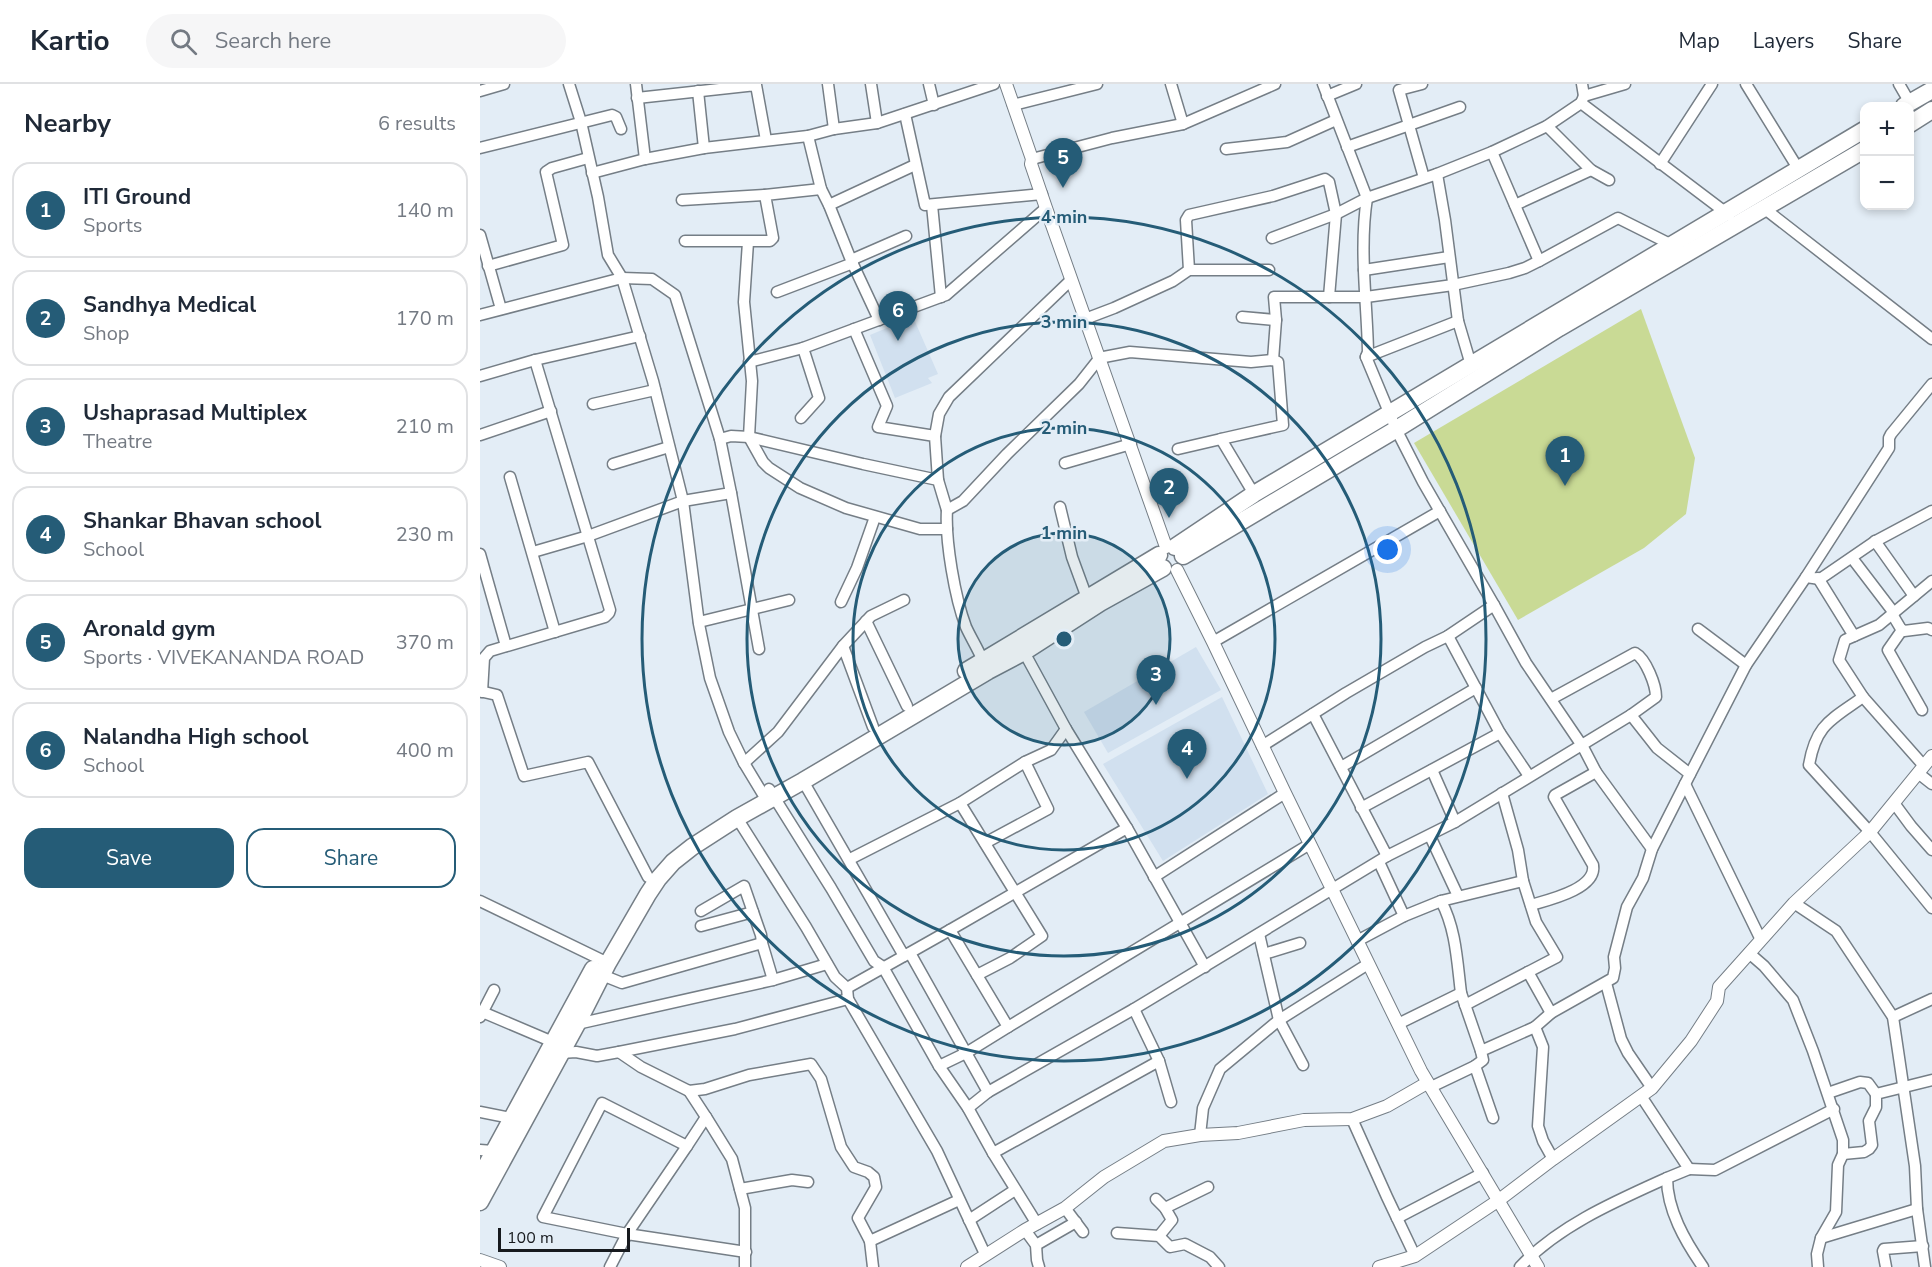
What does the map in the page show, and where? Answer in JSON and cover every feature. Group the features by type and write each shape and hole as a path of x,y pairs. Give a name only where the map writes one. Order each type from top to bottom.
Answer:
{"main road":[{"path":"1912,102 1932,90"},
{"path":"1914,121 1932,110"},
{"path":"480,1177 487,1151 511,1119 557,1047 577,1024 603,965 658,879 681,856 768,795 803,781 977,677 1024,652 1171,557 1393,421 1471,365 1860,132"},
{"path":"480,1202 557,1047 603,965 648,877 664,858 685,840 768,795 907,706 1087,598 1171,557 1254,494 1393,421 1559,328 1860,152"}],"street":[{"path":"480,90 504,84"},
{"path":"569,84 581,122 605,228 608,255 622,278 640,336 683,501 699,622 710,678 729,732 744,763 831,888 874,961 883,967 939,1066 968,1108 1037,1224"},
{"path":"636,84 645,159"},
{"path":"828,84 834,129"},
{"path":"872,84 877,123"},
{"path":"929,84 934,105"},
{"path":"592,173 645,159 704,148 808,136 834,129 877,123 994,84"},
{"path":"1006,84 1098,360 1171,557 1429,1085 1538,1267"},
{"path":"1013,105 1080,86 1097,84"},
{"path":"1171,84 1183,124"},
{"path":"1032,159 1112,138 1183,124 1275,84"},
{"path":"1323,84 1367,198 1364,216 1368,352 1366,357 1393,421 1423,482 1526,663 1581,744 1596,772 1652,849"},
{"path":"1327,96 1356,84"},
{"path":"1422,84 1398,87 1425,178"},
{"path":"1582,84 1583,99 1660,164 1740,223"},
{"path":"1272,238 1336,214 1367,198 1492,152 1547,126 1583,99 1625,84"},
{"path":"1660,164 1712,84"},
{"path":"1746,84 1799,170"},
{"path":"1899,84 1906,102"},
{"path":"637,98 682,89 698,91 724,86 756,85 766,140"},
{"path":"698,91 704,148"},
{"path":"1347,147 1460,107"},
{"path":"905,114 925,205 1042,194"},
{"path":"480,148 612,115 616,117 621,129"},
{"path":"1226,149 1287,142 1336,120"},
{"path":"1547,126 1591,170 1610,180"},
{"path":"808,136 821,189 879,320"},
{"path":"1492,152 1539,261"},
{"path":"488,266 563,245 546,172 552,168 588,158"},
{"path":"829,205 916,168"},
{"path":"1515,205 1591,170"},
{"path":"1437,174 1458,321 1471,365"},
{"path":"1189,270 1187,217 1273,196 1325,178 1329,182 1336,214 1329,297"},
{"path":"682,200 821,189"},
{"path":"685,241 770,241 773,238 765,195"},
{"path":"932,205 941,297"},
{"path":"749,362 803,348 946,295 1046,208"},
{"path":"1765,208 1932,339"},
{"path":"1273,360 1276,320 1274,297 1366,297 1453,285 1516,272 1618,218 1672,245"},
{"path":"480,235 501,309"},
{"path":"777,292 906,236"},
{"path":"748,242 744,302 752,381 749,437 766,465 800,488 846,508 920,530 947,529"},
{"path":"1364,270 1449,257"},
{"path":"1085,319 1114,308 1189,270 1269,270"},
{"path":"480,315 622,278 652,279 675,295 720,439 759,649"},
{"path":"983,660 966,627 957,599 947,529 947,510 938,480 935,436 939,414 949,397 1071,280"},
{"path":"1242,317 1276,320"},
{"path":"1366,357 1458,321"},
{"path":"854,329 886,406 878,427 935,436"},
{"path":"480,376 535,360 640,336"},
{"path":"801,418 819,398 803,348"},
{"path":"947,510 963,501 1007,454 1079,384 1098,360 1104,357 1130,352 1251,362 1273,360 1278,362 1283,425 1178,449"},
{"path":"535,360 609,613 604,617 490,651 484,658 481,692 497,695 524,777 588,762 648,877"},
{"path":"1481,1051 1535,1027 1551,1013 1613,978 1614,957 1627,907 1643,878 1652,849 1746,665 1889,448 1888,438 1932,384"},
{"path":"593,404 655,390"},
{"path":"480,435 550,411"},
{"path":"720,439 731,436 749,437 938,480"},
{"path":"1221,439 1254,494"},
{"path":"1065,463 1131,444"},
{"path":"613,464 669,447"},
{"path":"510,477 555,632"},
{"path":"533,552 588,536 683,501 731,492"},
{"path":"1060,507 1072,557 1087,598"},
{"path":"1213,642 1440,511"},
{"path":"1806,577 1820,579 1875,541 1932,511"},
{"path":"841,602 856,570 875,517"},
{"path":"1875,541 1914,596"},
{"path":"480,554 506,646"},
{"path":"1852,558 1902,630"},
{"path":"1818,578 1854,636"},
{"path":"1932,581 1879,625 1845,640 1839,660 1863,697 1932,784"},
{"path":"699,622 789,600"},
{"path":"744,763 778,732 843,645 866,621 874,614 904,600"},
{"path":"1262,746 1346,693 1448,636 1494,605"},
{"path":"866,621 907,706"},
{"path":"1902,630 1928,628 1932,630"},
{"path":"1698,629 1746,665"},
{"path":"1902,630 1888,650 1922,710"},
{"path":"1448,636 1500,733 1529,776"},
{"path":"843,645 873,727"},
{"path":"1024,652 1066,729 1127,828 1205,967"},
{"path":"968,1108 988,1092 1134,1009 1383,859 1455,822 1631,715 1656,697 1655,686 1641,657 1635,653 1551,699"},
{"path":"1341,768 1476,688"},
{"path":"1863,697 1824,725 1813,744 1809,765 1870,832 1932,908"},
{"path":"1313,714 1361,808 1404,916"},
{"path":"1631,715 1657,748 1687,779 1761,940"},
{"path":"850,859 960,803 1025,762 1051,750 1066,729"},
{"path":"1361,808 1500,733"},
{"path":"1378,1267 1415,1256 1499,1200 1652,1088 1692,1041 1717,1001 1719,987 1794,903 1870,832 1932,756"},
{"path":"985,843 1048,809 1025,762"},
{"path":"1432,770 1455,822"},
{"path":"1531,905 1575,890 1592,873 1593,865 1554,797 1596,772"},
{"path":"803,781 988,1092"},
{"path":"1154,877 1285,793"},
{"path":"1465,1005 1557,957 1536,922 1523,881 1518,850 1502,793"},
{"path":"960,803 1042,938 977,975"},
{"path":"1894,803 1932,850"},
{"path":"738,818 835,977 848,993 937,1151 985,1254"},
{"path":"494,990 481,1013 557,1047 597,1056 735,1029 848,993 883,967 1127,828"},
{"path":"1430,836 1458,896"},
{"path":"939,1066 966,1053 1310,844"},
{"path":"1357,941 1404,916 1441,901 1523,881"},
{"path":"700,911 744,886 773,980"},
{"path":"480,901 603,965 622,983 762,943"},
{"path":"966,1267 1065,1208 1104,1177 1164,1141 1200,1135 1238,1133 1304,1120 1352,1119 1386,1106 1483,1060 1461,993 1454,932 1449,915 1441,901"},
{"path":"1794,903 1836,931 1893,1017 1915,1166 1917,1209 1925,1267"},
{"path":"701,926 753,912"},
{"path":"950,930 1008,1027"},
{"path":"1259,934 1279,1020 1303,1065"},
{"path":"1264,954 1300,943"},
{"path":"1749,953 1764,966 1792,1000 1834,1109 1843,1140 1843,1154 1838,1165 1836,1212 1821,1238 1817,1254 1818,1267"},
{"path":"577,1024 773,980 827,964"},
{"path":"1200,1135 1203,1108 1220,1069 1279,1020 1368,964"},
{"path":"1528,972 1551,1013"},
{"path":"1606,983 1628,1053 1652,1088"},
{"path":"1398,1024 1461,993"},
{"path":"1893,1017 1932,999"},
{"path":"1134,1009 1159,1061 1171,1102"},
{"path":"1535,1027 1543,1047 1538,1126 1552,1159"},
{"path":"619,1052 641,1067 689,1091 732,1159 745,1208 745,1267"},
{"path":"993,1153 1159,1061"},
{"path":"689,1091 705,1089 749,1075 811,1064 821,1079 841,1147 854,1167 874,1177 876,1187 858,1218 870,1241 873,1267"},
{"path":"1475,1065 1493,1118"},
{"path":"1876,1094 1932,1080"},
{"path":"1828,1093 1860,1082 1868,1083 1876,1094 1876,1107 1869,1121 1872,1145 1864,1152 1843,1154"},
{"path":"1641,1096 1689,1169"},
{"path":"687,1146 602,1103 543,1217 627,1234 746,1252"},
{"path":"1520,1267 1531,1255 1593,1212 1689,1169 1715,1170 1834,1109"},
{"path":"480,1112 511,1119"},
{"path":"610,1267 627,1234 706,1117"},
{"path":"1352,1119 1415,1256"},
{"path":"1397,1218 1483,1173"},
{"path":"1667,1178 1667,1196 1688,1246 1703,1267"},
{"path":"740,1189 792,1180 808,1182"},
{"path":"1165,1208 1208,1187"},
{"path":"969,1220 1015,1190"},
{"path":"1156,1199 1172,1220 1159,1236"},
{"path":"870,1241 959,1200"},
{"path":"1065,1208 1083,1232"},
{"path":"1821,1238 1917,1209"},
{"path":"1036,1245 1076,1222"},
{"path":"1025,1230 1036,1245 1036,1260 1039,1267"},
{"path":"1117,1233 1159,1236 1170,1247 1185,1244 1210,1257 1219,1267"},
{"path":"1886,1267 1884,1249 1923,1246"},
{"path":"480,1260 500,1267"}],"shaded area":[{"path":"913,317 938,374 928,378 932,383 895,398 870,335"},
{"path":"1196,647 1221,690 1108,753 1084,712"},
{"path":"1222,697 1268,794 1163,861 1103,764"}],"green space":[{"path":"1641,309 1695,458 1686,514 1644,548 1518,620 1414,443"}],"place":[{"name":"Aronald gym","path":"1063,188"},
{"name":"Nalandha High school","path":"898,341"},
{"name":"ITI Ground","path":"1565,486"},
{"name":"Sandhya Medical","path":"1169,518"},
{"name":"Ushaprasad Multiplex","path":"1156,705"},
{"name":"Shankar Bhavan school","path":"1187,779"}]}
